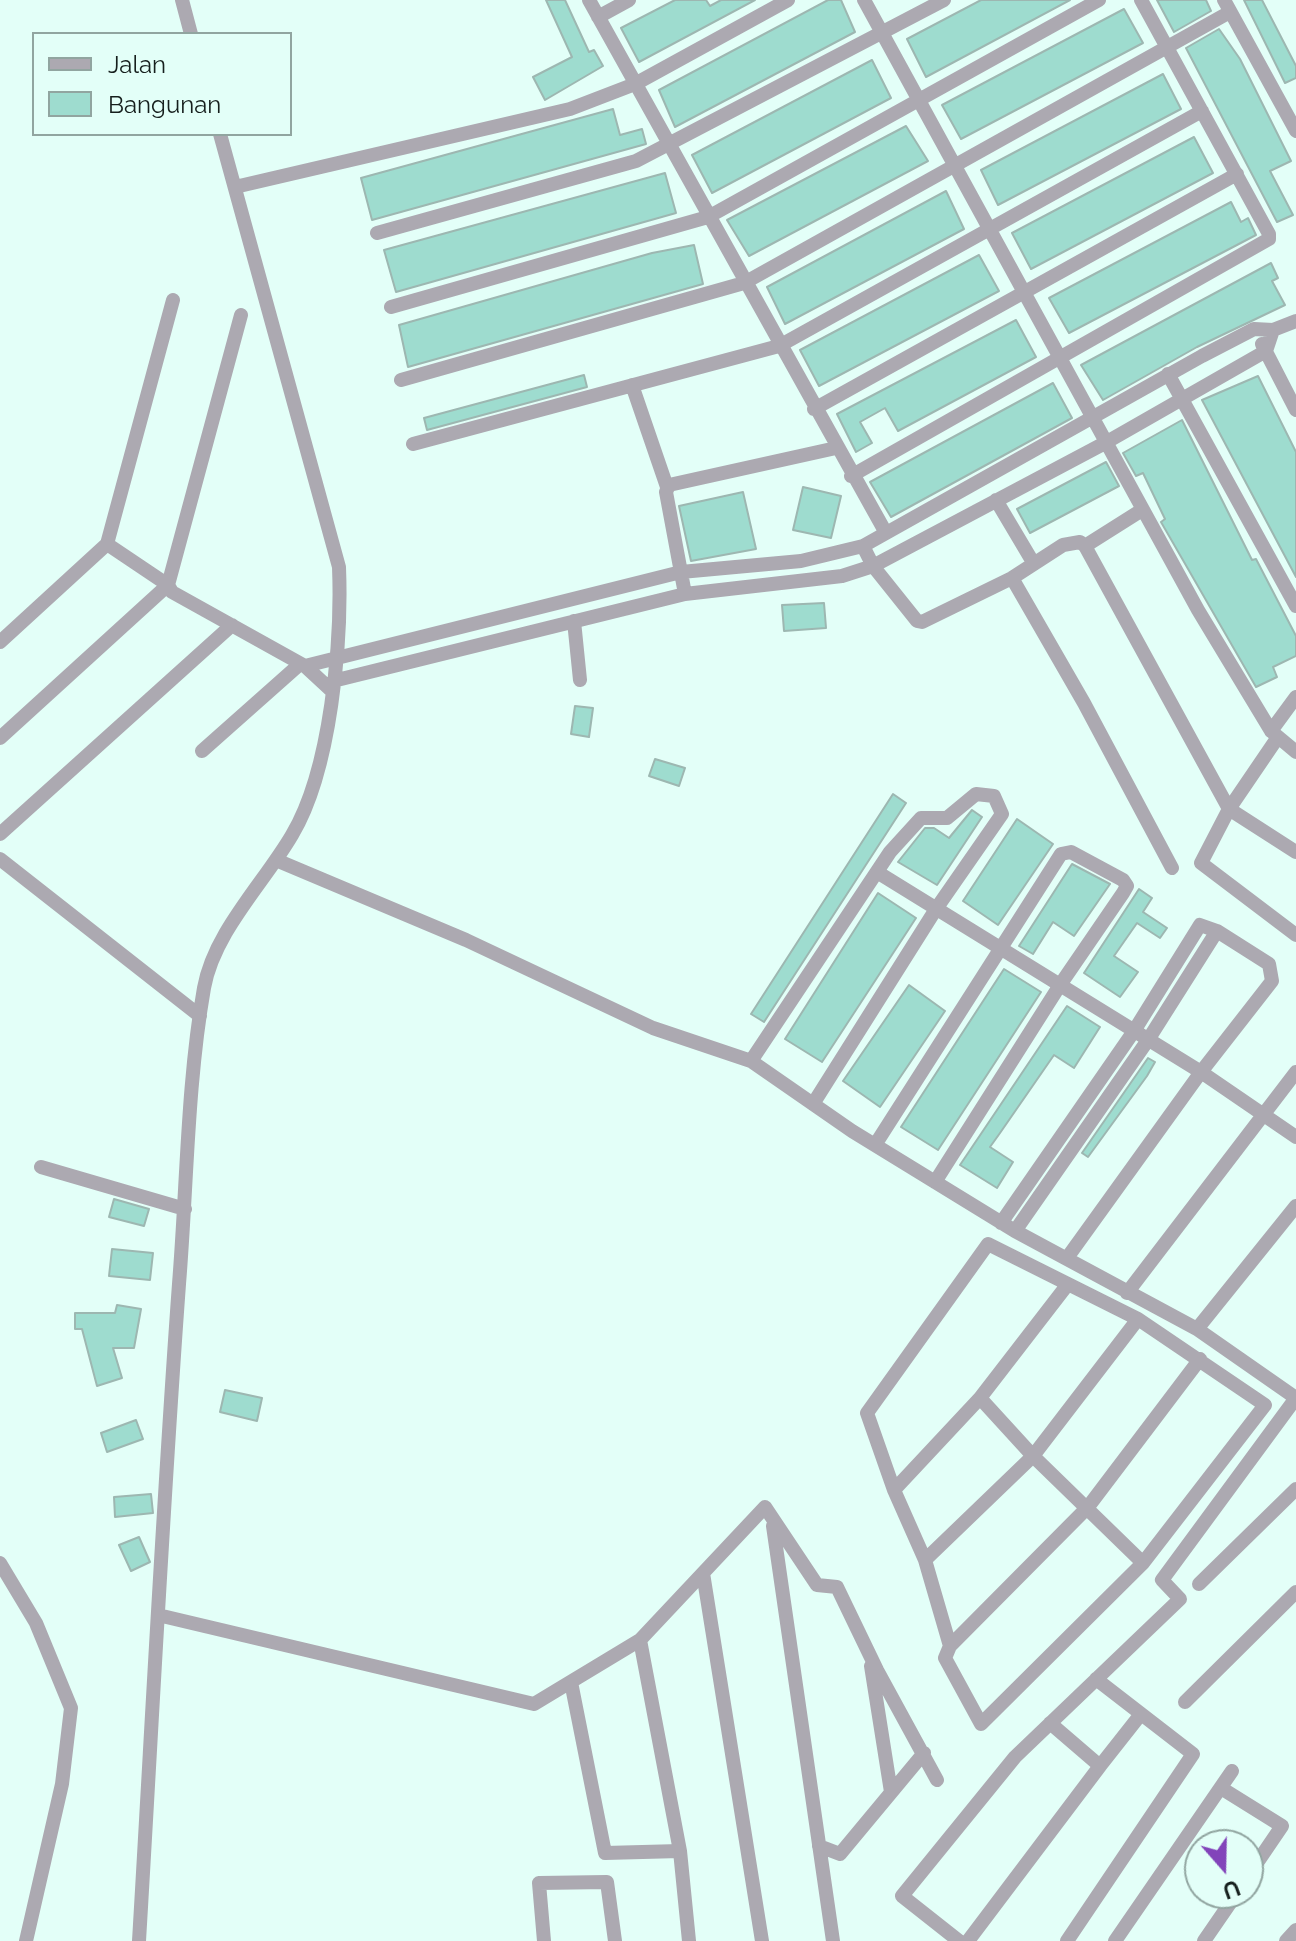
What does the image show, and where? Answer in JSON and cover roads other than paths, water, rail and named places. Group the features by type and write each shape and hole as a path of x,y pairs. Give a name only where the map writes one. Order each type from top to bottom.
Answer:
{"street":[{"path":"182,0 190,32"},
{"path":"589,0 851,476 886,533"},
{"path":"598,17 629,0"},
{"path":"235,187 570,109 635,84 788,0"},
{"path":"864,0 1142,510 1274,734 1296,752"},
{"path":"377,233 636,161 944,0"},
{"path":"391,307 708,217 1099,0"},
{"path":"851,476 1265,244 1269,234 1141,0"},
{"path":"401,380 744,283 1169,50 1227,6 1296,131"},
{"path":"413,444 779,346 1202,111"},
{"path":"139,1941 185,1209 205,983 220,947 294,833 312,790 340,658 339,567 221,136"},
{"path":"814,409 1237,174"},
{"path":"0,642 107,544 173,300"},
{"path":"0,738 168,585 241,315"},
{"path":"202,751 303,665 681,572 787,563 863,546 1254,329 1273,330 1296,321"},
{"path":"1254,329 1296,410"},
{"path":"332,686 685,594 842,576 873,566 1105,443 1266,351 1273,330"},
{"path":"1168,374 1296,606"},
{"path":"632,385 667,487 685,594"},
{"path":"667,487 673,482 836,448"},
{"path":"1009,465 1021,487"},
{"path":"996,500 1034,564"},
{"path":"1085,546 1142,510"},
{"path":"863,546 873,566 917,621 928,621 1012,578 1063,545 1080,542 1085,546 1229,809 1296,852"},
{"path":"107,544 168,585 172,592 303,665 332,686"},
{"path":"1012,578 1084,703 1172,868"},
{"path":"574,621 580,680"},
{"path":"0,834 232,625"},
{"path":"1296,697 1229,809 1201,863 1296,935"},
{"path":"751,1061 877,872 921,818 947,818 976,794 994,796 1002,814 936,909 813,1104"},
{"path":"875,1145 999,948 1066,851 1123,880 1127,886 1123,893 1060,985 935,1182"},
{"path":"0,859 200,1016"},
{"path":"276,860 466,940 653,1028 751,1061 875,1145 1001,1223 1197,1329 1296,1398 1162,1580 1180,1599 1015,1757 902,1896 959,1941"},
{"path":"877,872 1201,1072 1296,1137"},
{"path":"1015,1231 1200,925 1217,931 1269,964 1272,981 1050,1275"},
{"path":"1001,1223 1148,1040 1217,931"},
{"path":"1127,1293 1296,1072"},
{"path":"41,1167 185,1209"},
{"path":"1197,1329 1296,1206"},
{"path":"950,1646 925,1560 894,1490 867,1413 988,1244 1138,1319 1200,1359 1265,1405 1143,1563 981,1724 945,1658 950,1646 1088,1507 1200,1359"},
{"path":"894,1490 980,1398 1086,1269"},
{"path":"925,1560 1033,1456 1138,1319"},
{"path":"980,1398 1033,1456 1143,1563"},
{"path":"1199,1584 1296,1489"},
{"path":"158,1615 534,1704 640,1640 765,1507 817,1585 837,1587 869,1654 937,1780"},
{"path":"772,1519 833,1941"},
{"path":"0,1563 36,1623 71,1708 62,1784 26,1941"},
{"path":"703,1573 762,1941"},
{"path":"1185,1702 1296,1592"},
{"path":"640,1640 680,1851 689,1941"},
{"path":"869,1654 891,1792"},
{"path":"1067,1941 1193,1754 1096,1679"},
{"path":"571,1682 605,1853 680,1851"},
{"path":"968,1941 1141,1714"},
{"path":"1050,1723 1100,1766"},
{"path":"819,1846 840,1854 924,1753"},
{"path":"1115,1941 1232,1771"},
{"path":"1221,1788 1282,1826 1264,1852"},
{"path":"544,1941 539,1883 607,1882 615,1941"},
{"path":"1204,1941 1226,1909"},
{"path":"1286,1941 1296,1930"}]}
